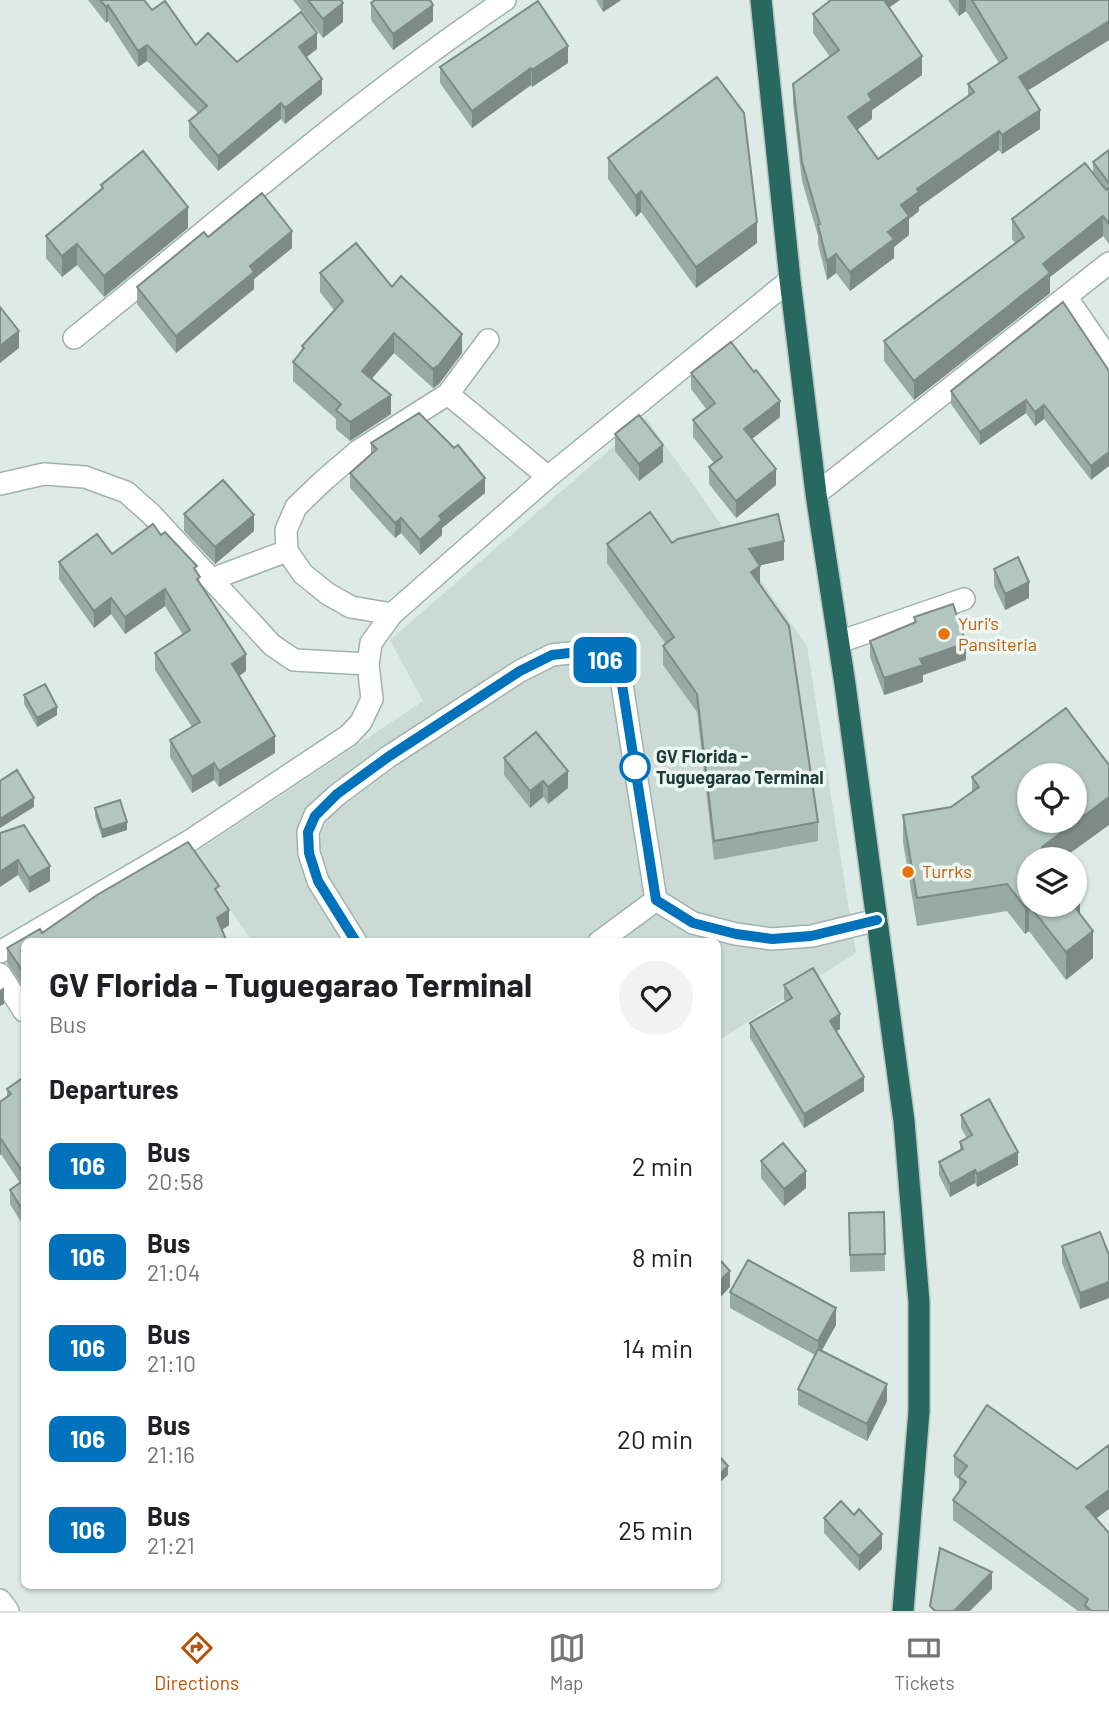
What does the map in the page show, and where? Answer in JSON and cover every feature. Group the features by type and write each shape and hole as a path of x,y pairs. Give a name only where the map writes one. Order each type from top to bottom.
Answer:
{"highway":[{"path":"761,0 790,280 816,494 839,642 904,1121 919,1302 919,1411 903,1611"}],"street":[{"path":"74,338 332,130 460,31 506,0"},
{"path":"816,494 1109,263"},
{"path":"24,938 191,840 349,735 361,722 372,699 368,664 371,643 392,614 548,477 790,280"},
{"path":"1067,298 1109,359"},
{"path":"392,614 351,607 328,594 303,574 287,551 286,530 296,507 358,452 448,394 488,340"},
{"path":"448,394 548,477"},
{"path":"0,484 44,474 85,477 126,492 151,514 272,645 294,660 368,664"},
{"path":"212,579 287,551"},
{"path":"839,642 964,599"},
{"path":"354,938 318,881 309,853 308,832 315,816 337,794 388,757 520,671 552,655 578,652 600,656 620,672 656,900 693,923 736,934 772,939 811,936 877,920"},
{"path":"604,938 656,900"},
{"path":"0,952 21,940"},
{"path":"0,974 21,1006"},
{"path":"0,1600 8,1611"}],"shaded area":[{"name":"GV Florida - Tuguegarao Terminal","path":"646,418 807,646 856,953 721,1039 721,938 250,938 193,854 423,701 390,640"}],"building":[{"path":"100,0 144,0 152,10 165,1 196,45 208,33 237,62 301,12 317,33 299,47 322,79 285,108 281,103 218,156 189,121 207,106 147,45 138,51 108,5 106,7"},
{"path":"308,0 341,0 343,3 323,19"},
{"path":"375,0 430,0 433,5 393,34 371,3"},
{"path":"831,0 884,0 922,56 868,94 872,100 848,117 878,159 974,92 968,84 1007,58 972,0 1109,0 1109,21 1019,77 1040,110 1002,135 999,131 917,189 919,192 901,205 909,216 888,232 894,239 850,272 836,254 827,261 818,225 820,224 802,162 793,84 839,50 813,14"},
{"path":"538,1 568,46 532,70 531,68 472,111 440,67"},
{"path":"717,77 744,113 757,222 696,267 641,191 636,196 608,158"},
{"path":"1109,150 1109,183 1093,162"},
{"path":"143,151 188,207 104,276 77,244 62,256 46,236 103,188 101,185"},
{"path":"1085,163 1106,190 1109,188 1109,224 1103,216 1043,264 1050,273 914,381 884,341 1024,237 1012,219"},
{"path":"262,193 292,231 250,266 254,272 176,336 137,287 204,232 208,237"},
{"path":"356,243 392,287 401,276 462,334 433,369 394,333 362,371 391,395 350,422 336,410 341,404 293,362 304,348 302,346 343,301 320,273"},
{"path":"1063,302 1109,371 1109,452 1091,466 1044,405 1035,412 1026,400 980,432 951,391"},
{"path":"0,307 19,331 0,346"},
{"path":"731,342 780,401 744,429 776,469 736,501 709,467 722,457 693,420 715,403 691,373"},
{"path":"419,413 454,448 458,445 485,478 439,516 442,520 420,540 401,518 395,523 350,473 377,449 371,443"},
{"path":"639,415 663,445 639,464 615,434"},
{"path":"223,480 254,515 215,547 184,514"},
{"path":"650,512 672,543 678,539 778,514 784,541 749,549 760,566 751,572 789,626 818,822 714,841 697,694 663,646 674,637 607,544"},
{"path":"153,524 161,535 165,532 197,566 194,568 200,577 197,579 246,654 232,664 275,736 219,771 214,763 192,777 170,740 200,722 155,653 190,630 165,589 125,617 111,598 94,611 59,562 97,534 112,554"},
{"path":"1018,557 1029,582 1005,594 994,569"},
{"path":"953,604 966,643 920,659 923,665 884,678 870,641 916,622 914,617"},
{"path":"45,684 57,707 37,718 24,695"},
{"path":"1066,708 1109,765 1109,797 1087,813 1087,763 1017,763 1017,833 1061,833 1042,847 1017,847 1017,897 1007,884 917,898 903,815 951,807 979,787 972,777"},
{"path":"536,732 568,771 548,787 543,781 530,791 504,758"},
{"path":"17,770 34,798 0,819 0,781"},
{"path":"120,800 127,822 102,830 95,808"},
{"path":"24,825 50,866 29,878 18,860 0,872 0,833"},
{"path":"188,842 219,886 215,889 229,910 217,918 225,938 24,938 40,929 42,933 97,895"},
{"path":"1038,917 1082,917 1093,931 1066,952"},
{"path":"21,940 21,969 7,948"},
{"path":"813,968 840,1014 830,1021 864,1077 804,1114 750,1023 792,998 784,985"},
{"path":"21,1079 21,1169 0,1140 0,1102 11,1094 7,1089"},
{"path":"989,1099 1018,1152 977,1174 975,1170 950,1184 939,1162 963,1149 960,1142 972,1135 961,1115"},
{"path":"783,1143 806,1171 784,1189 761,1161"},
{"path":"21,1182 21,1207 10,1190"},
{"path":"884,1212 885,1254 850,1255 849,1213"},
{"path":"1100,1232 1109,1255 1109,1282 1080,1293 1062,1246"},
{"path":"748,1260 836,1308 818,1341 730,1292"},
{"path":"721,1261 730,1271 721,1280"},
{"path":"818,1349 887,1384 867,1424 798,1389"},
{"path":"987,1405 1077,1469 1109,1445 1109,1490 1086,1507 1109,1533 1109,1611 1091,1611 1085,1605 1088,1599 953,1500 966,1482 959,1477 967,1466 954,1456"},
{"path":"721,1458 728,1466 721,1473"},
{"path":"841,1501 854,1515 859,1509 882,1534 859,1556 824,1518"},
{"path":"940,1548 992,1572 954,1611 935,1611 930,1606"}],"bus line":[{"name":"106","path":"354,938 318,881 309,853 308,832 315,816 337,794 388,757 520,671 552,655 578,652 600,656 620,672 656,900 693,923 736,934 772,939 811,936 877,920"}],"place":[{"name":"Yuri's Pansiteria","path":"944,634"},
{"name":"GV Florida - Tuguegarao Terminal","path":"635,767"},
{"name":"Turrks","path":"908,872"}]}
